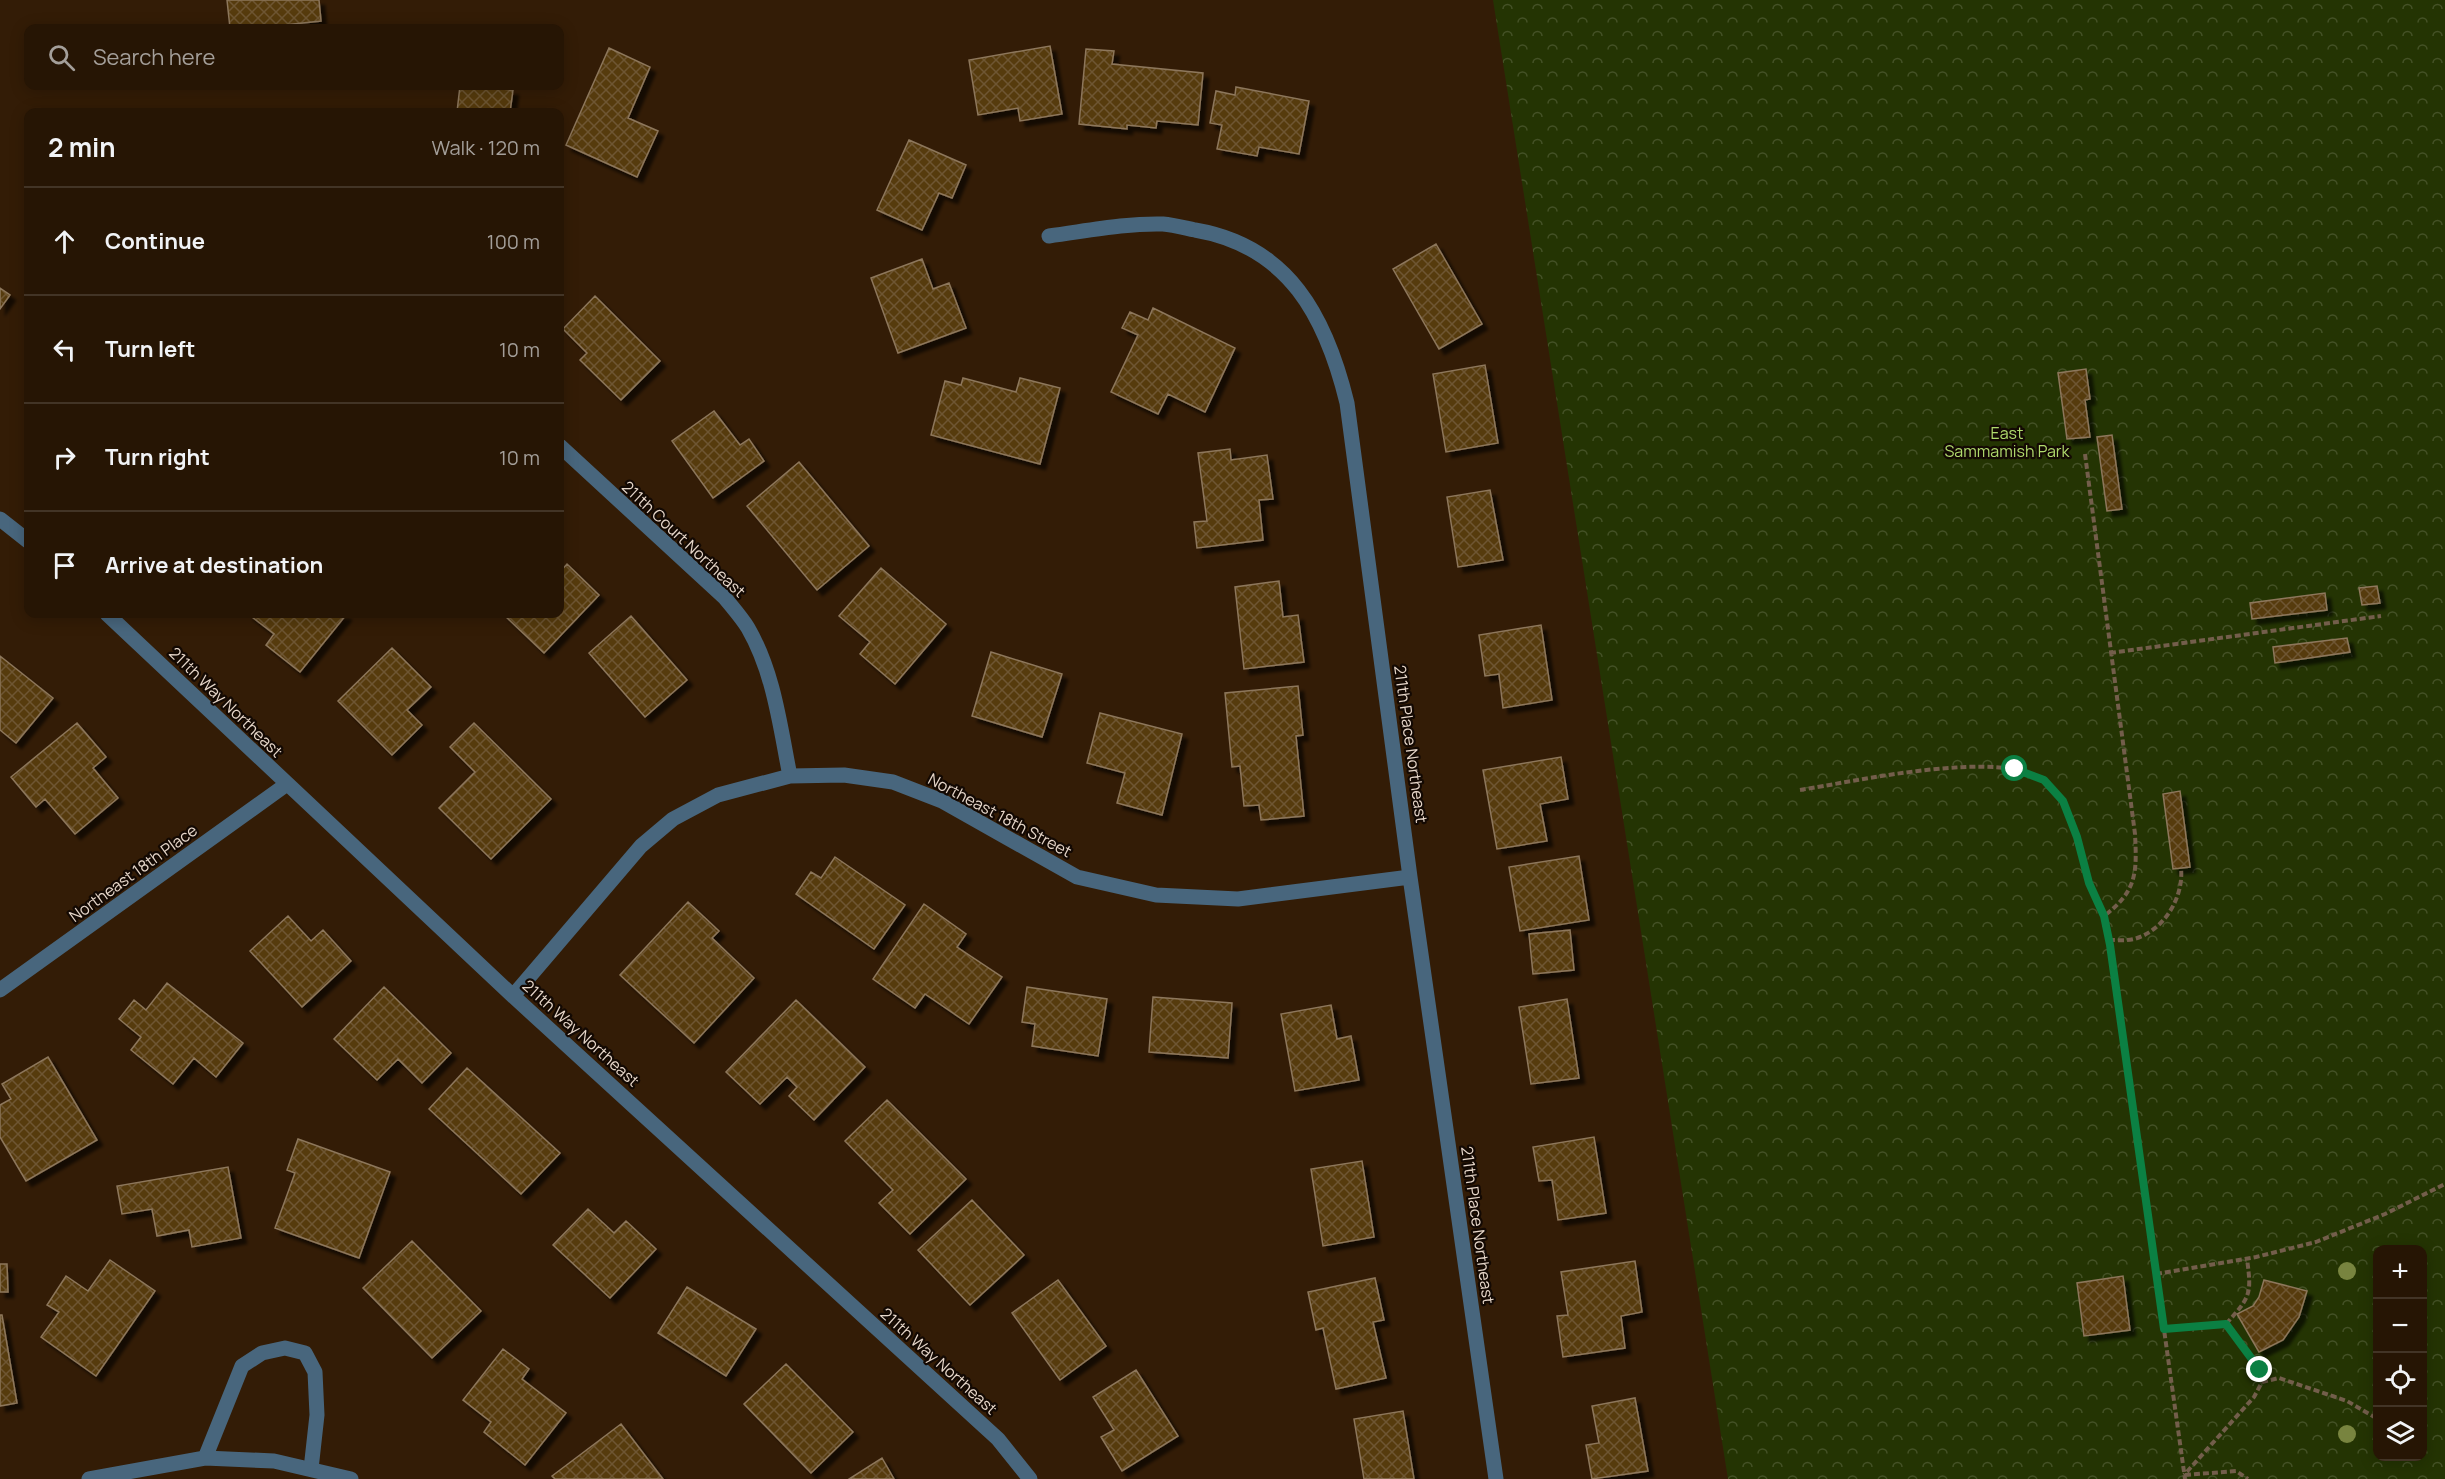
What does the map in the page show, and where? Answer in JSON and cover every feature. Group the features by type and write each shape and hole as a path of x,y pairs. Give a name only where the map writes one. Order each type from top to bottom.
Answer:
{"street":[{"name":"211th Place Northeast","path":"1049,236 1127,226 1164,224 1212,233 1251,248 1278,268 1299,290 1320,322 1337,361 1347,403 1410,877 1496,1479"},
{"name":"211th Court Northeast","path":"564,450 725,598 748,627 762,656 774,694 790,776"},
{"path":"0,519 24,538"},
{"name":"211th Way Northeast","path":"111,618 513,996 998,1439 1030,1479"},
{"name":"Northeast 18th Street","path":"513,996 641,846 673,819 718,795 790,776 844,775 893,782 942,801 1077,877 1156,895 1238,899 1410,877"},
{"name":"Northeast 18th Place","path":"0,990 287,784"},
{"path":"205,1458 242,1366 262,1353 285,1348 305,1353 315,1372 317,1415 311,1469"},
{"path":"89,1479 205,1458 274,1461 351,1479"}],"path":[{"path":"2085,454 2135,834 2136,864 2130,887 2121,903 2104,916"},
{"path":"2110,652 2381,616"},
{"path":"1800,790 1934,769 1981,765 2015,769 2044,780 2063,801 2077,837 2089,883 2104,916 2109,940 2184,1477"},
{"path":"2109,940 2133,939 2158,924 2172,911 2182,879 2181,868"},
{"path":"2156,1274 2247,1259 2316,1242 2385,1214 2445,1184"},
{"path":"2164,1329 2226,1324 2247,1300 2251,1287 2247,1259"},
{"path":"2184,1477 2254,1397 2262,1382 2260,1370 2226,1324"},
{"path":"2262,1382 2279,1378 2347,1401 2373,1416"},
{"path":"2184,1477 2236,1471 2248,1479"}],"green space":[{"name":"East Sammamish Park","path":"1493,0 2445,0 2445,1479 1728,1479"}],"building":[{"path":"227,0 319,0 321,21 293,24 230,24"},
{"path":"1050,46 1062,114 1020,121 1018,108 978,115 969,60"},
{"path":"609,48 650,67 628,118 658,131 637,177 566,145"},
{"path":"1086,49 1114,51 1112,64 1203,73 1198,125 1157,121 1156,128 1127,125 1127,129 1079,124"},
{"path":"1236,87 1309,101 1299,154 1259,147 1257,156 1217,149 1222,125 1210,123 1216,91 1235,95"},
{"path":"460,90 513,90 511,108 457,108"},
{"path":"909,140 966,165 952,198 939,193 922,230 877,210"},
{"path":"1436,244 1482,324 1439,349 1393,269"},
{"path":"922,259 933,289 949,283 966,328 898,353 871,278"},
{"path":"0,288 10,295 0,309"},
{"path":"595,296 660,361 621,400 580,360 587,353 564,328"},
{"path":"1153,308 1235,348 1205,412 1168,394 1158,414 1111,392 1138,335 1122,328 1130,312 1148,320"},
{"path":"1485,365 1498,443 1446,452 1433,374"},
{"path":"2086,369 2090,399 2085,400 2090,437 2067,439 2058,373"},
{"path":"963,378 1016,392 1020,378 1060,388 1040,464 931,435 945,381 961,385"},
{"path":"714,411 740,445 749,439 764,461 713,498 672,441"},
{"path":"2112,435 2122,509 2107,511 2097,437"},
{"path":"1230,449 1231,460 1267,455 1273,499 1259,500 1263,540 1197,548 1194,522 1207,521 1198,453"},
{"path":"799,462 869,546 817,590 747,506"},
{"path":"1490,490 1503,560 1458,567 1447,497"},
{"path":"567,564 599,595 544,653 507,618 564,618 564,567"},
{"path":"881,568 946,624 895,684 860,654 870,642 839,616"},
{"path":"1279,581 1283,617 1298,615 1304,662 1244,669 1235,587"},
{"path":"2377,586 2380,603 2362,605 2359,588"},
{"path":"2325,593 2327,610 2252,619 2250,603"},
{"path":"631,616 687,680 645,717 589,653"},
{"path":"253,618 344,618 300,672 266,645 274,634"},
{"path":"1541,625 1552,700 1503,708 1499,674 1485,676 1479,635"},
{"path":"2347,638 2350,652 2275,663 2273,647"},
{"path":"392,648 431,687 407,710 422,725 392,755 338,701"},
{"path":"991,652 1062,674 1042,737 972,716"},
{"path":"0,656 53,698 16,743 0,730"},
{"path":"1298,686 1303,735 1296,736 1304,816 1261,820 1259,805 1244,806 1240,766 1232,767 1225,693"},
{"path":"1100,713 1182,734 1162,815 1117,803 1125,773 1087,763"},
{"path":"77,723 106,757 93,768 118,798 75,834 45,799 36,807 11,777"},
{"path":"474,723 551,799 491,859 439,808 475,772 450,747"},
{"path":"1561,757 1568,799 1540,804 1547,841 1497,849 1483,770"},
{"path":"2180,791 2190,867 2173,869 2163,794"},
{"path":"1579,856 1589,920 1520,931 1509,867"},
{"path":"835,857 905,905 874,949 796,894 811,872 821,878"},
{"path":"688,902 719,931 712,938 754,978 694,1043 620,975"},
{"path":"924,904 966,934 957,947 1002,977 969,1024 925,994 915,1008 873,979"},
{"path":"288,916 311,941 323,930 351,961 302,1007 250,951"},
{"path":"1570,930 1574,970 1533,974 1529,934"},
{"path":"167,983 243,1043 216,1077 194,1058 173,1084 131,1050 141,1037 119,1019 134,1000 146,1010"},
{"path":"384,987 451,1053 422,1083 398,1059 377,1080 334,1039"},
{"path":"1027,987 1107,999 1098,1056 1032,1046 1035,1024 1022,1022"},
{"path":"1153,997 1232,1003 1228,1058 1149,1052"},
{"path":"1567,999 1579,1078 1531,1084 1519,1007"},
{"path":"796,1000 865,1067 814,1120 789,1096 797,1087 787,1077 760,1104 726,1072"},
{"path":"1331,1005 1337,1039 1351,1036 1359,1080 1295,1091 1281,1014"},
{"path":"48,1057 97,1140 26,1181 0,1137 0,1105 11,1099 2,1084"},
{"path":"467,1068 560,1153 521,1194 429,1109"},
{"path":"887,1100 966,1179 910,1234 879,1203 893,1190 845,1141"},
{"path":"1594,1137 1606,1213 1558,1220 1552,1180 1539,1181 1533,1147"},
{"path":"298,1139 390,1172 359,1258 275,1228 295,1173 287,1170"},
{"path":"1362,1161 1374,1237 1323,1246 1311,1169"},
{"path":"228,1167 241,1238 192,1247 189,1230 157,1236 152,1209 122,1214 117,1186"},
{"path":"972,1200 1024,1255 970,1305 918,1250"},
{"path":"588,1209 614,1233 626,1221 656,1249 610,1298 553,1245"},
{"path":"412,1241 481,1311 432,1358 363,1288"},
{"path":"110,1260 155,1291 96,1376 41,1337 59,1312 47,1305 66,1276 88,1291"},
{"path":"1635,1261 1642,1312 1621,1316 1625,1348 1563,1357 1557,1316 1568,1315 1561,1272"},
{"path":"0,1264 7,1264 8,1292 0,1292"},
{"path":"2123,1276 2130,1330 2084,1336 2077,1283"},
{"path":"1375,1278 1384,1320 1373,1322 1386,1378 1336,1389 1323,1328 1316,1330 1308,1292"},
{"path":"1058,1280 1106,1346 1060,1380 1012,1313"},
{"path":"2264,1280 2307,1291 2299,1317 2283,1340 2259,1352 2237,1314 2253,1306 2259,1297"},
{"path":"687,1287 756,1329 726,1376 658,1333"},
{"path":"0,1315 2,1315 17,1403 0,1406"},
{"path":"503,1349 529,1369 522,1379 566,1413 525,1465 484,1432 491,1422 463,1400"},
{"path":"786,1364 853,1432 811,1473 744,1404"},
{"path":"1136,1370 1178,1436 1122,1471 1101,1437 1114,1430 1093,1397"},
{"path":"1635,1398 1648,1471 1592,1479 1586,1445 1599,1443 1592,1406"},
{"path":"1403,1411 1414,1479 1364,1479 1354,1419"},
{"path":"621,1424 663,1479 555,1479 552,1476"},
{"path":"882,1458 894,1479 849,1479"}],"route":[{"path":"2015,769 2044,780 2063,801 2077,837 2089,883 2104,916 2164,1329 2226,1324 2260,1370"}]}
